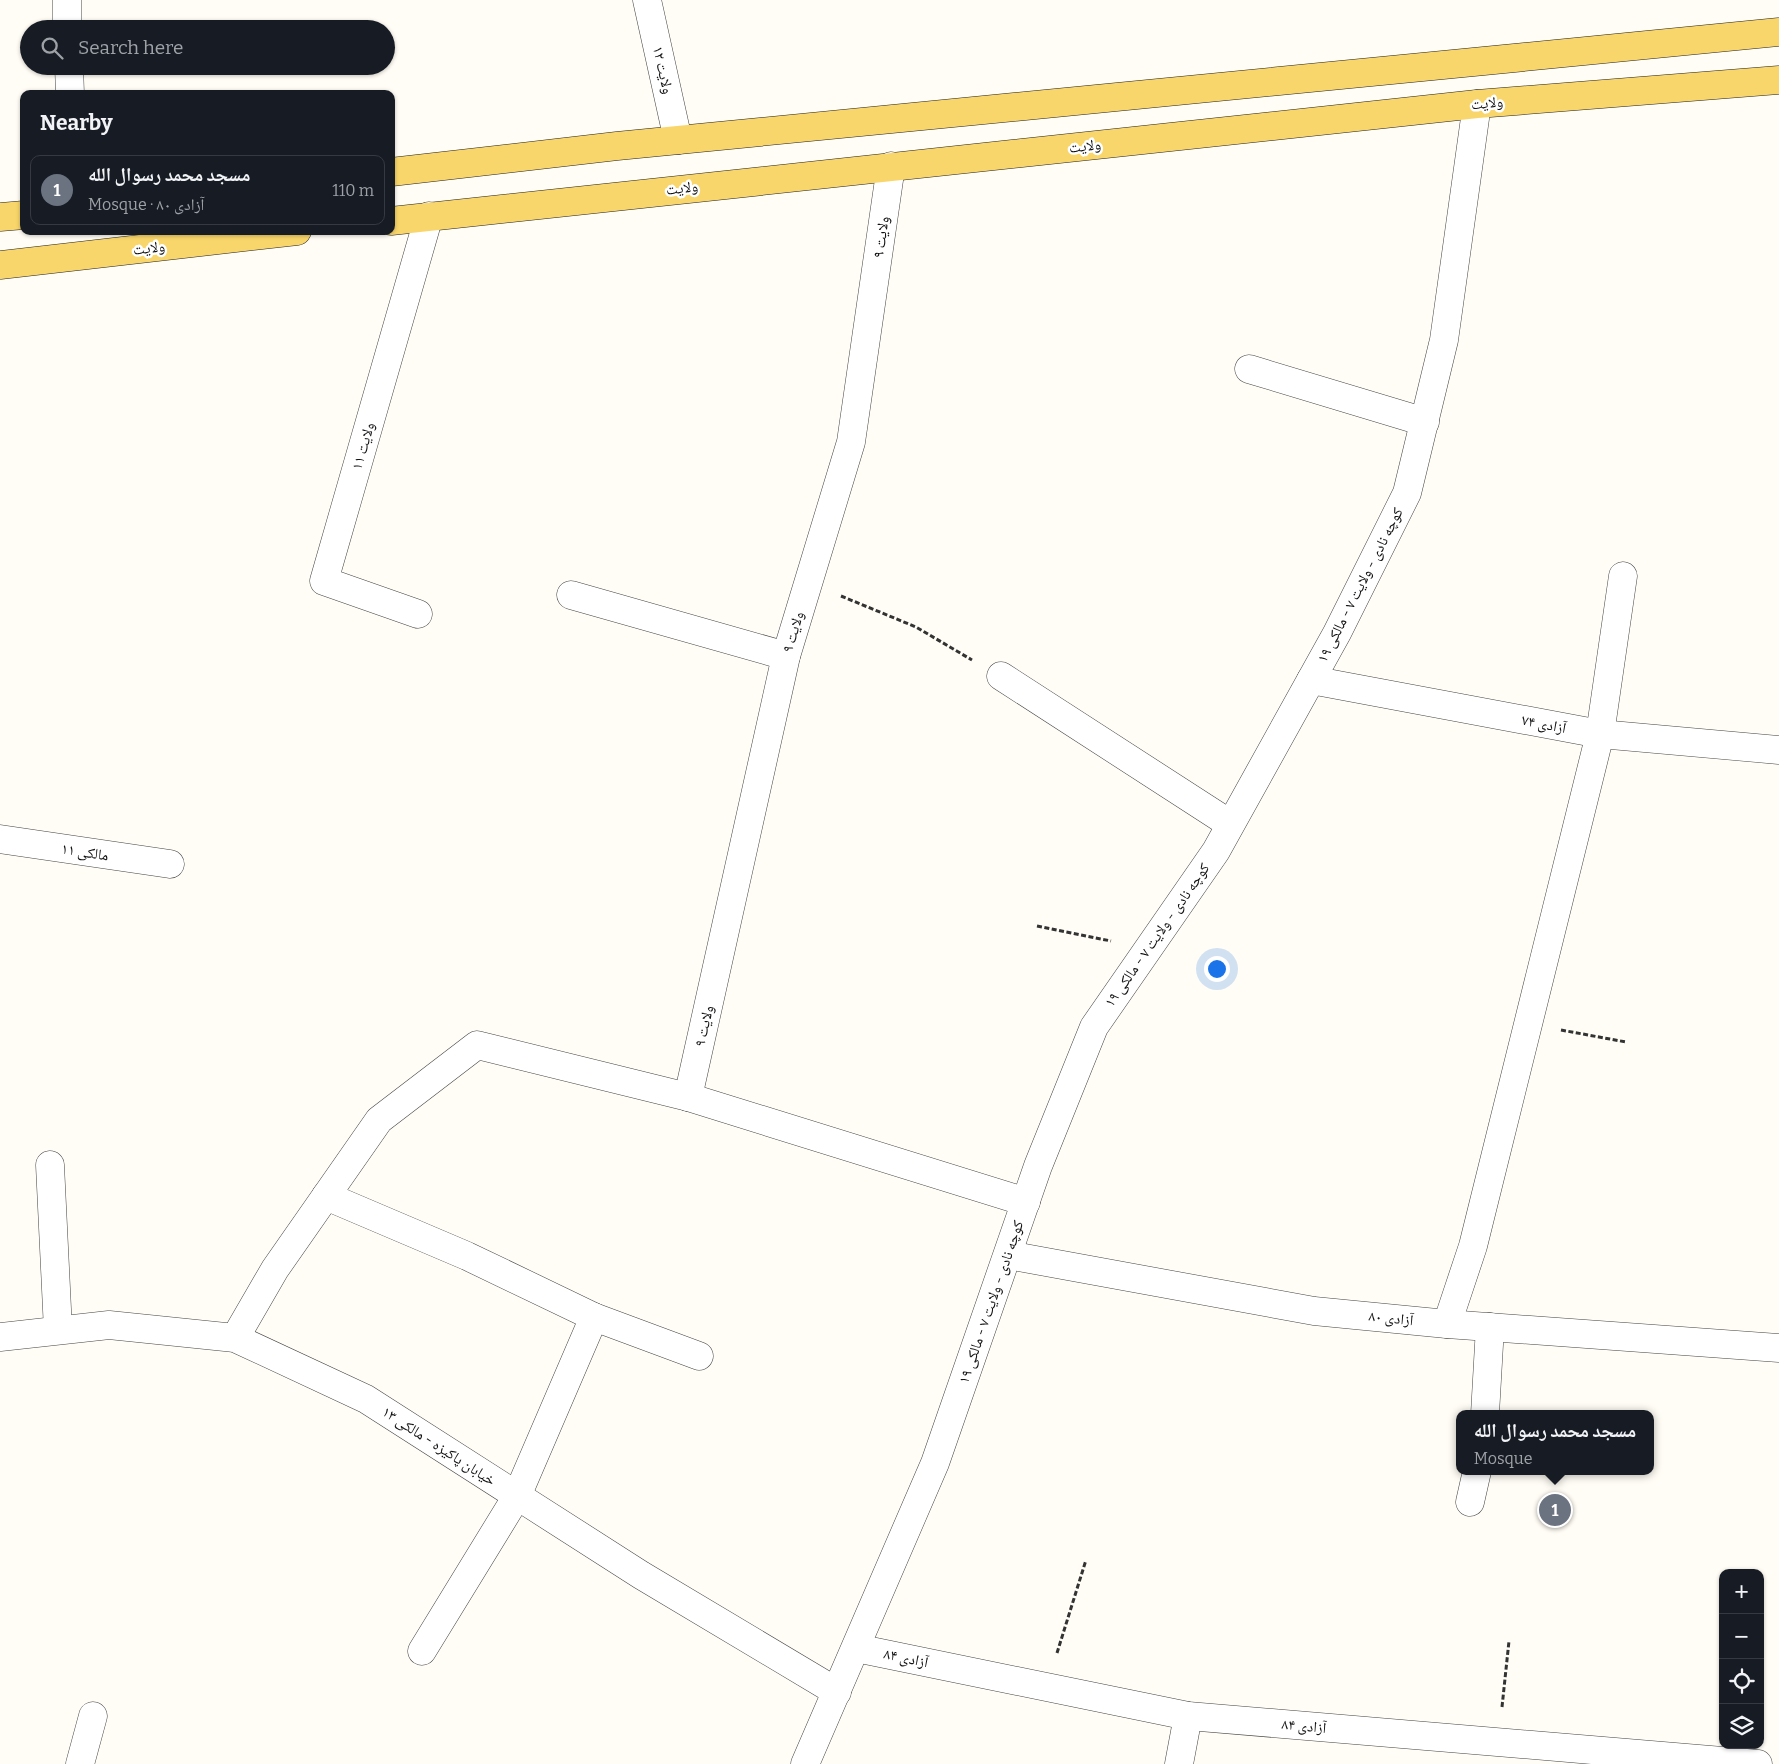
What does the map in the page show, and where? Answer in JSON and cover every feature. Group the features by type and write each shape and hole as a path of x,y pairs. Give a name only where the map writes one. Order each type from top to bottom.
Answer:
{"main road":[{"path":"395,172 678,140 1779,32"},
{"name":"ولایت","path":"395,220 1476,104 1779,80"},
{"path":"0,218 20,216"},
{"name":"ولایت","path":"0,265 262,235"}],"street":[{"path":"67,0 67,20"},
{"name":"ولایت ۱۲","path":"647,0 678,140"},
{"path":"69,75 70,90"},
{"name":"کوچه نادی - ولایت ۷ - مالکی ۱۹","path":"805,1764 935,1463 1038,1166 1094,1027 1216,851 1337,633 1407,493 1444,340 1476,104"},
{"name":"ولایت ۹","path":"688,1097 786,656 851,442 891,166"},
{"name":"ولایت ۱۱","path":"418,614 324,581 429,216"},
{"path":"1249,369 1425,422"},
{"path":"1447,1324 1473,1246 1600,734 1623,576"},
{"path":"571,595 786,656"},
{"path":"1001,676 1230,824"},
{"name":"آزادی ۷۴","path":"1311,680 1600,734 1779,750"},
{"name":"مالکی ۱۱","path":"0,839 170,864"},
{"path":"235,1338 275,1269 379,1120 477,1045 688,1097 1026,1202"},
{"path":"50,1166 58,1330"},
{"path":"326,1196 467,1256 594,1317 698,1356"},
{"name":"آزادی ۸۰","path":"1008,1255 1314,1311 1447,1324 1779,1348"},
{"path":"422,1651 517,1496 594,1317"},
{"name":"خیابان پاکیزه - مالکی ۱۳","path":"0,1337 110,1325 235,1338 366,1398 641,1575 837,1692"},
{"path":"1485,1410 1490,1327"},
{"path":"1470,1502 1476,1475"},
{"name":"آزادی ۸۴","path":"856,1648 1188,1716 1498,1742 1603,1758 1745,1763"},
{"path":"80,1764 93,1716"},
{"path":"1179,1764 1188,1716"}],"path":[{"path":"808,583 916,628 1001,676"},
{"path":"1037,926 1148,949"},
{"path":"1528,1024 1626,1042"},
{"path":"1047,1687 1086,1560"},
{"path":"1498,1742 1509,1642"}],"place":[{"name":"مسجد محمد رسوال الله","path":"1555,1510"}]}
